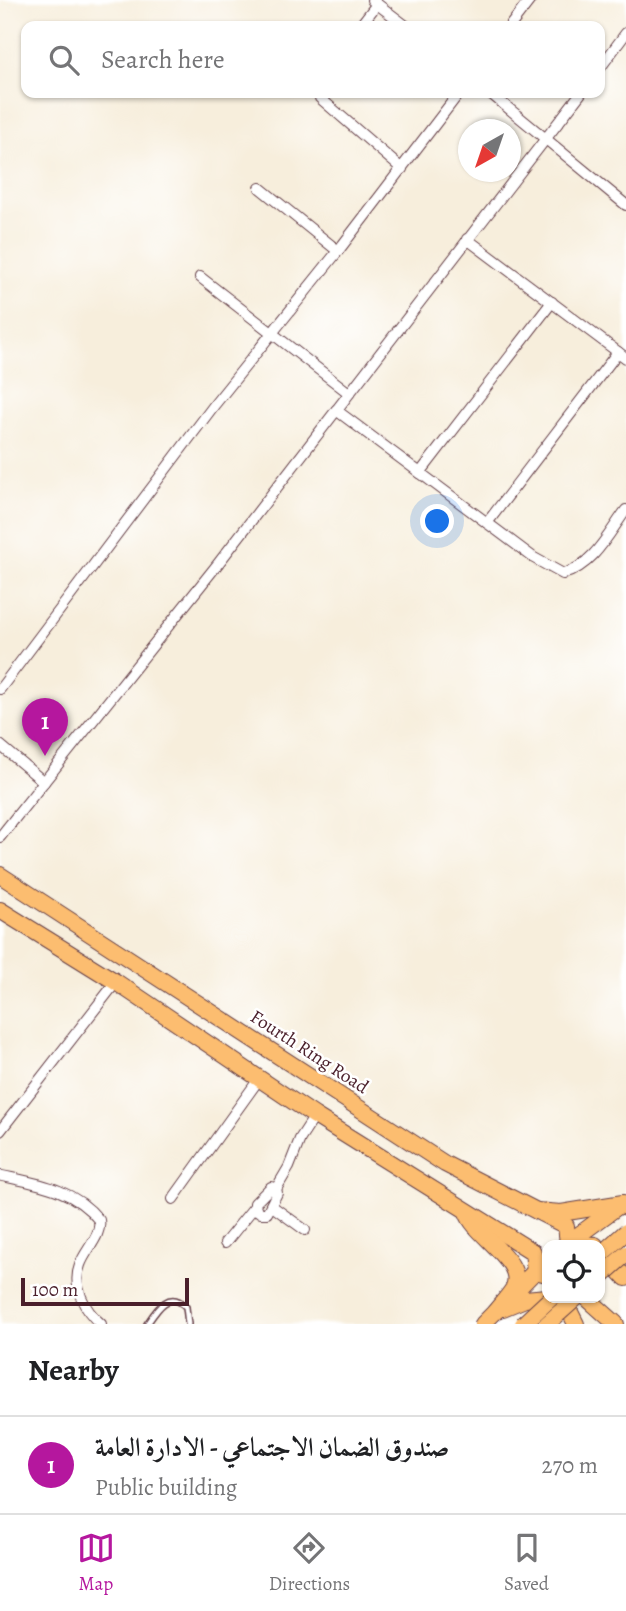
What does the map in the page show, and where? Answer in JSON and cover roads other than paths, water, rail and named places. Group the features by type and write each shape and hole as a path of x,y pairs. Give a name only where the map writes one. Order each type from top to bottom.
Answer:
{"main road":[{"name":"Fourth Ring Road","path":"0,875 450,1167 566,1226 566,1240"},
{"path":"0,910 116,982 315,1116 533,1252 541,1272 495,1312"},
{"path":"434,1192 450,1167"},
{"path":"537,1211 561,1213 625,1204"},
{"path":"572,1240 625,1204"},
{"path":"467,1212 472,1223 510,1263 514,1274 514,1287 484,1324"},
{"path":"605,1248 626,1232"},
{"path":"605,1273 626,1254"},
{"path":"605,1257 626,1278"},
{"path":"495,1312 525,1299 542,1298"},
{"path":"523,1324 544,1303"},
{"path":"562,1303 576,1324"},
{"path":"547,1324 570,1303"},
{"path":"593,1303 616,1324"}],"street":[{"path":"363,21 374,2 399,21"},
{"path":"513,21 525,2"},
{"path":"605,61 626,33"},
{"path":"320,98 402,169"},
{"path":"0,689 206,415 338,251 455,98"},
{"path":"497,98 626,205"},
{"path":"0,837 217,565 577,98"},
{"path":"260,188 338,251"},
{"path":"467,239 622,355 487,523"},
{"path":"200,276 349,393"},
{"path":"420,473 552,302"},
{"path":"336,410 534,558 562,574 572,572 592,557 626,510"},
{"path":"0,745 44,782"},
{"path":"0,1131 116,982"},
{"path":"173,1199 259,1079"},
{"path":"255,1206 258,1212 264,1214 270,1211 276,1189 289,1167 300,1139 315,1116"},
{"path":"2,1176 62,1191 86,1206 99,1220 99,1229 80,1265 78,1277 82,1299 100,1324"},
{"path":"225,1243 257,1200 269,1188 276,1189"},
{"path":"272,1206 305,1230"}],"lane":[{"path":"147,1324 160,1305 171,1299 180,1301 186,1307 188,1324"}],"place":[{"name":"صندوق الضمان الاجتماعي - الادارة العامة","path":"45,756"}]}
